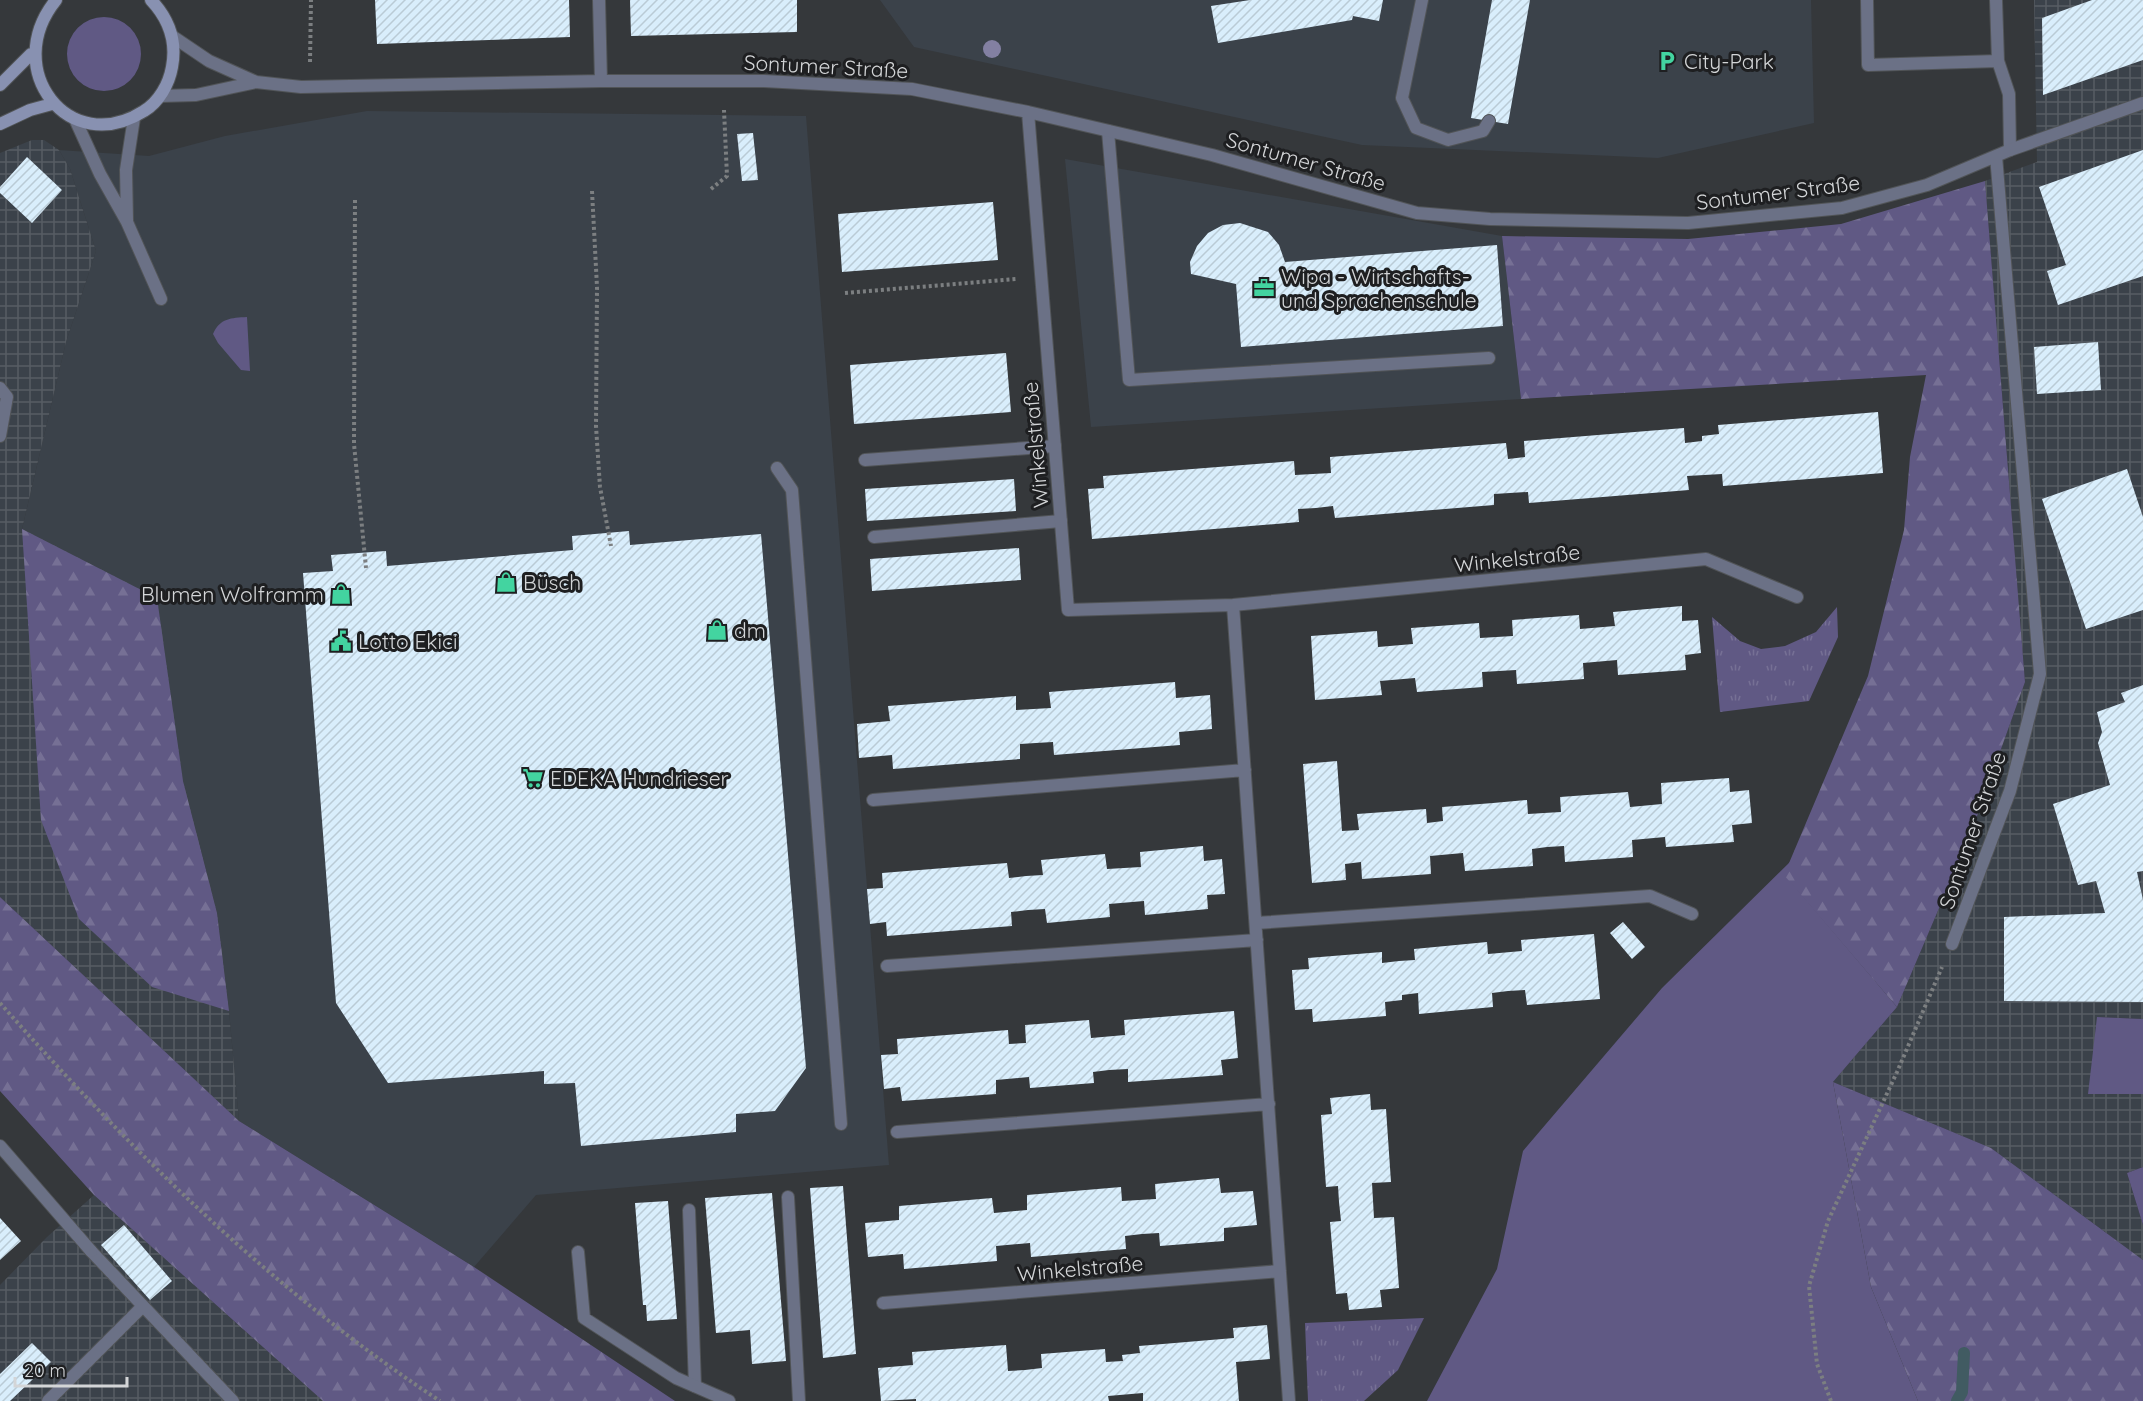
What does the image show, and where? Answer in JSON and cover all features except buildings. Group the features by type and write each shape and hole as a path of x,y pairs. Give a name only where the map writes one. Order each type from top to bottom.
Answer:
{"main road":[{"path":"56,0 44,14 35,30 31,54 34,72 41,89 52,104 75,119 95,125 115,124 134,118 160,96 171,77 174,57 172,36 160,10 151,0"},
{"path":"0,85 31,54"},
{"path":"0,124 30,110 52,104"}],"street":[{"path":"599,0 601,81"},
{"path":"1422,0 1402,98 1416,128 1448,140 1483,131 1489,121"},
{"path":"1867,0 1868,65 1998,61"},
{"path":"1996,0 1998,61 2009,94 2010,150"},
{"name":"Sontumer Straße","path":"172,36 209,61 256,82 301,87 601,81 764,81 912,89 1028,112 1212,155 1417,213 1490,219 1688,223 1842,208 1927,185 2010,150 2143,103"},
{"name":"Sontumer Straße","path":"160,96 196,95 256,82"},
{"name":"Winkelstraße","path":"1028,112 1068,610 1233,605 1706,559 1797,597"},
{"path":"127,222 126,170 134,118"},
{"path":"75,119 100,174 127,222 160,299"},
{"path":"1108,131 1129,380 1489,358"},
{"name":"Sontumer Straße","path":"1952,944 2010,791 2040,674 1996,156"},
{"path":"0,388 7,397 0,436"},
{"path":"865,460 1055,446"},
{"path":"777,468 792,490 841,1124"},
{"path":"874,537 1061,521"},
{"path":"1233,605 1289,1401"},
{"path":"873,800 1245,770"},
{"path":"1256,923 1650,896 1692,914"},
{"path":"887,966 1257,940"},
{"path":"897,1132 1269,1104"},
{"path":"0,1146 91,1251 233,1401"},
{"path":"788,1197 799,1401"},
{"path":"689,1210 695,1386"},
{"path":"578,1252 584,1318 676,1378 729,1401"},
{"name":"Winkelstraße","path":"883,1303 1280,1271"},
{"path":"48,1401 142,1306"}],"path":[{"path":"310,66 311,0"},
{"path":"711,189 728,176 724,110"},
{"path":"592,191 597,287 596,426 600,487 611,546"},
{"path":"355,200 354,444 366,568"},
{"path":"844,293 1041,277"},
{"path":"1831,1401 1816,1364 1809,1286 1828,1221 1898,1072 1952,944"},
{"path":"0,1003 141,1155 203,1216 302,1300 440,1401"}],"shaded area":[{"name":"City-Park","path":"880,0 1811,0 1814,123 1658,158 1362,145 914,47"},
{"path":"2034,0 2143,0 2143,1019 2098,1017 2089,1094 2143,1094 2143,1167 2127,1173 2143,1225 2143,1260 1991,1148 1833,1082 1897,1007 1971,833 2025,682 1985,181 2037,162"},
{"path":"367,111 806,116 889,1165 536,1195 474,1267 239,1121 217,913 183,781 22,529 66,342 96,251 70,169 59,150 149,156 225,136"},
{"path":"32,140 44,140 59,150 70,169 96,251 66,342 22,529 157,598 183,781 217,913 239,1121 0,897 0,153"},
{"path":"1065,159 1502,236 1521,399 1091,427"},
{"path":"94,1195 323,1401 0,1401 0,1285 47,1237"}],"green space":[{"path":"97,17 111,17 125,23 135,33 141,47 141,61 135,75 125,85 111,91 97,91 83,85 73,75 67,61 67,47 73,33 83,23"},
{"path":"1985,181 2025,682 1971,833 1897,1007 1784,875 1868,676 1904,530 1910,457 1926,375 1521,399 1502,236 1688,239 1841,224"},
{"path":"247,317 250,371 241,370 213,334 223,322"},
{"path":"22,529 157,598 183,781 217,913 229,1011 152,987 79,919 41,820"},
{"path":"1837,607 1838,637 1809,701 1720,712 1712,617 1740,641 1761,649 1785,646 1816,632"},
{"path":"1791,861 1785,875 1897,1007 1833,1082 1871,1287 1918,1401 1427,1401 1497,1269 1523,1151 1662,988"},
{"path":"0,897 239,1121 474,1267 675,1401 323,1401 94,1195 0,1091"},
{"path":"2097,1017 2143,1019 2143,1094 2088,1094"},
{"path":"1833,1082 1991,1148 2143,1260 2143,1401 1918,1401 1871,1287"},
{"path":"2143,1167 2143,1225 2127,1173"},
{"path":"1424,1318 1398,1370 1364,1401 1308,1401 1305,1323"}],"waterway":[{"path":"1957,1401 1962,1392 1964,1353"}],"place":[{"name":"City-Park","path":"1667,61"},
{"name":"Wipa - Wirtschafts- und Sprachenschule","path":"1264,288"},
{"name":"Büsch","path":"506,582"},
{"name":"Blumen Wolframm","path":"341,594"},
{"name":"dm","path":"717,630"},
{"name":"Lotto Ekici","path":"341,641"},
{"name":"EDEKA Hundrieser","path":"533,778"}]}
